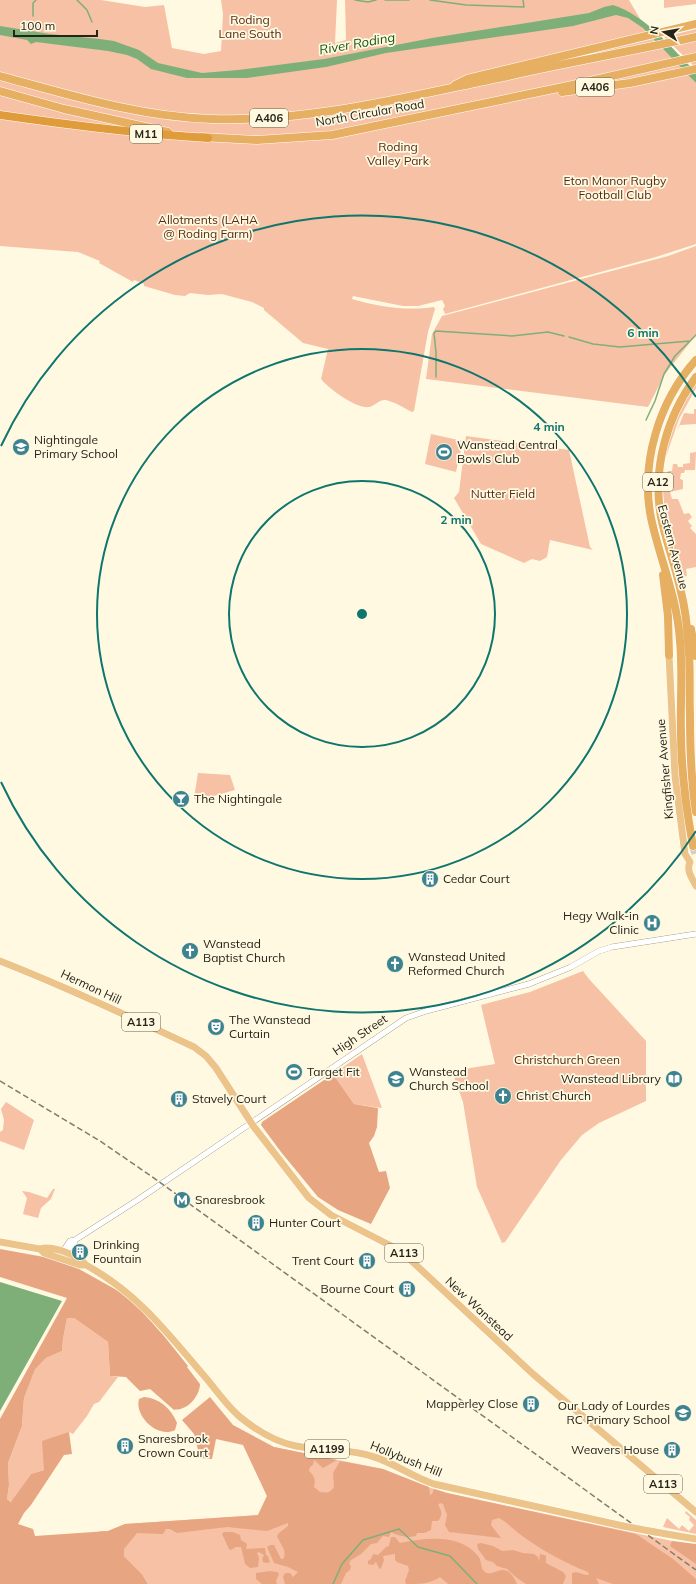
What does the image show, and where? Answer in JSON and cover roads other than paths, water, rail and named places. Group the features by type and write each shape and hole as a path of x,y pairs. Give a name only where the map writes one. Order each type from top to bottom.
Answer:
{"highway":[{"name":"A406","path":"446,90 467,79 696,24"},
{"name":"North Circular Road","path":"0,76 91,101 122,108 179,117 246,119 301,116 446,90 696,37"},
{"name":"North Circular Road","path":"0,92 64,109 161,131 208,138 257,140 332,135 512,98 696,57"},
{"name":"A406","path":"512,98 630,83 696,69"},
{"name":"M11","path":"0,115 61,124 157,135 208,138"},
{"name":"Eastern Avenue","path":"693,846 686,805 682,758 680,632 674,595 656,539 649,507 648,472 653,445 663,414 670,398 696,360"},
{"name":"Eastern Avenue","path":"696,377 681,400 670,425 663,450 658,491 661,518 681,592 688,640 690,742 696,812"},
{"name":"A12","path":"656,539 667,599 669,655"},
{"name":"A12","path":"681,592 694,641 696,656"}],"main road":[{"name":"Kingfisher Avenue","path":"669,655 675,776 685,854 693,861 688,869 694,879"},
{"path":"694,879 696,886"},
{"name":"Hermon Hill","path":"0,961 49,980 194,1047 206,1056 216,1068 251,1123"},
{"name":"New Wanstead","path":"251,1123 286,1170 315,1203 331,1215 401,1251 533,1374 696,1512"},
{"name":"Hollybush Hill","path":"0,1242 40,1249 46,1247 80,1264 86,1265 125,1290 140,1304 240,1416 266,1435 276,1440 296,1446 357,1452 382,1460 432,1484 623,1526 696,1540"}],"street":[{"name":"High Street","path":"64,1255 70,1241 75,1240 139,1199 406,1018 426,1011 529,984 571,967 599,951 612,947 696,934"}],"waterway":[{"path":"33,16 33,3 36,0"},
{"path":"77,0 87,10 92,22"},
{"path":"355,0 368,2 376,0"},
{"path":"385,0 409,0"},
{"path":"430,0 466,5 524,7 523,0"},
{"path":"436,377 434,333 436,331 512,336 548,332 564,336"},
{"path":"646,420 655,401 664,374 675,356 696,335"},
{"path":"569,337 593,344 620,347 690,341"},
{"path":"333,1584 342,1564 363,1540 399,1529 418,1547 450,1556 477,1584"}],"tunnel":[{"path":"693,846 696,855"}],"railway":[{"path":"0,1081 100,1141 151,1176 696,1570"}],"place":[{"name":"Nightingale Primary School","path":"21,447"},
{"name":"Wanstead Central Bowls Club","path":"444,452"},
{"name":"The Nightingale","path":"181,799"},
{"name":"Cedar Court","path":"430,879"},
{"name":"Hegy Walk-in Clinic","path":"652,923"},
{"name":"Wanstead Baptist Church","path":"190,951"},
{"name":"Wanstead United Reformed Church","path":"395,964"},
{"name":"The Wanstead Curtain","path":"216,1027"},
{"name":"Target Fit","path":"294,1072"},
{"name":"Wanstead Church School","path":"396,1079"},
{"name":"Wanstead Library","path":"674,1079"},
{"name":"Christ Church","path":"503,1096"},
{"name":"Stavely Court","path":"179,1099"},
{"name":"Snaresbrook","path":"182,1200"},
{"name":"Hunter Court","path":"256,1223"},
{"name":"Drinking Fountain","path":"80,1252"},
{"name":"Trent Court","path":"367,1261"},
{"name":"Bourne Court","path":"407,1289"},
{"name":"Mapperley Close","path":"531,1404"},
{"name":"Our Lady of Lourdes RC Primary School","path":"683,1413"},
{"name":"Snaresbrook Crown Court","path":"125,1446"},
{"name":"Weavers House","path":"672,1450"}],"park label":[{"name":"Roding Lane South","path":"250,27"},
{"name":"Roding Valley Park","path":"398,154"},
{"name":"Eton Manor Rugby Football Club","path":"615,188"},
{"name":"Allotments (LAHA @ Roding Farm)","path":"208,227"},
{"name":"Nutter Field","path":"503,494"},
{"name":"Christchurch Green","path":"567,1060"}],"water label":[{"name":"River Roding","path":"357,43"}]}
